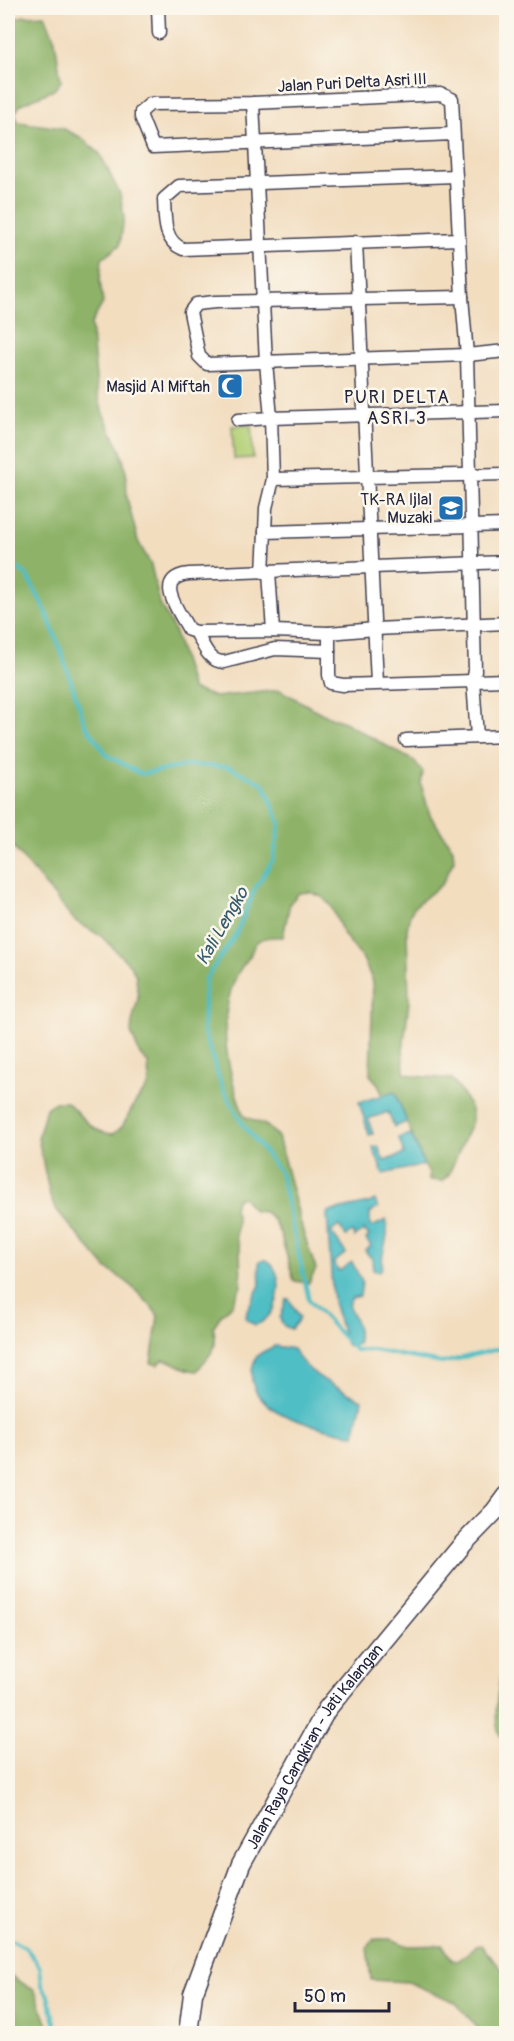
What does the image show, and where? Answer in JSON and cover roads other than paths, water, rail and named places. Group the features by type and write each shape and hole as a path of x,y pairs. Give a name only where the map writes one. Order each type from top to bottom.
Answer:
{"street":[{"path":"158,8 159,33"},
{"name":"Jalan Puri Delta Asri III","path":"453,134 153,147 141,117 144,108 150,104 253,103 441,94 452,99 467,355 473,562 475,671 473,681 477,737"},
{"path":"253,103 262,301 271,418 273,479 266,508 265,532 266,572 273,631"},
{"path":"456,176 179,186 164,199 165,223 175,245 183,249 459,239"},
{"path":"356,242 377,683"},
{"path":"462,297 196,304 190,312 199,356 203,362 213,365 467,355 507,351"},
{"path":"238,420 507,411"},
{"path":"273,479 369,479 507,474"},
{"path":"265,532 507,525"},
{"path":"507,562 189,574 173,578 170,585 172,599 189,630 196,632 329,633 375,628 507,623"},
{"path":"196,632 209,656 216,662 275,649 329,651"},
{"path":"329,633 331,683 343,685 507,680"},
{"path":"406,740 507,736"},
{"name":"Jalan Raya Cangkiran - Jati Kalangan","path":"188,2034 193,1994 241,1864 327,1709 463,1544 507,1496"}],"water":[{"path":"395,1092 407,1122 394,1127 388,1112 368,1119 373,1134 369,1135 359,1102"},
{"path":"411,1134 424,1165 383,1174 373,1147 378,1146 384,1161 404,1154 399,1138"},
{"path":"375,1200 378,1208 370,1213 370,1226 386,1220 387,1229 382,1266 379,1272 373,1270 372,1259 365,1251 371,1246 366,1239 369,1236 365,1230 355,1237 352,1232 346,1236 339,1226 331,1232 346,1253 333,1263 339,1271 352,1262 362,1282 360,1296 352,1298 348,1305 358,1329 357,1344 350,1347 346,1344 333,1302 327,1214"},
{"path":"267,1260 277,1276 278,1296 270,1314 255,1325 246,1319 247,1310 260,1285 259,1261"},
{"path":"289,1299 300,1318 291,1329 284,1326 280,1319 286,1300"},
{"path":"275,1346 293,1349 314,1373 362,1400 354,1435 306,1424 274,1409 261,1399 254,1386 253,1365 259,1355"}],"waterway":[{"name":"Kali Lengko","path":"8,562 26,574 45,609 85,724 107,755 141,774 191,765 229,767 264,784 280,823 273,860 256,887 236,934 205,980 203,1030 222,1087 242,1123 280,1172 309,1300 355,1350 373,1350 442,1363 506,1347"},
{"path":"8,1938 26,1948 37,1962 58,2034"}],"place":[{"name":"Masjid Al Miftah","path":"230,386"},
{"name":"TK-RA Ijlal Muzaki","path":"451,508"}],"district":[{"name":"PURI DELTA ASRI 3","path":"397,407"}]}
